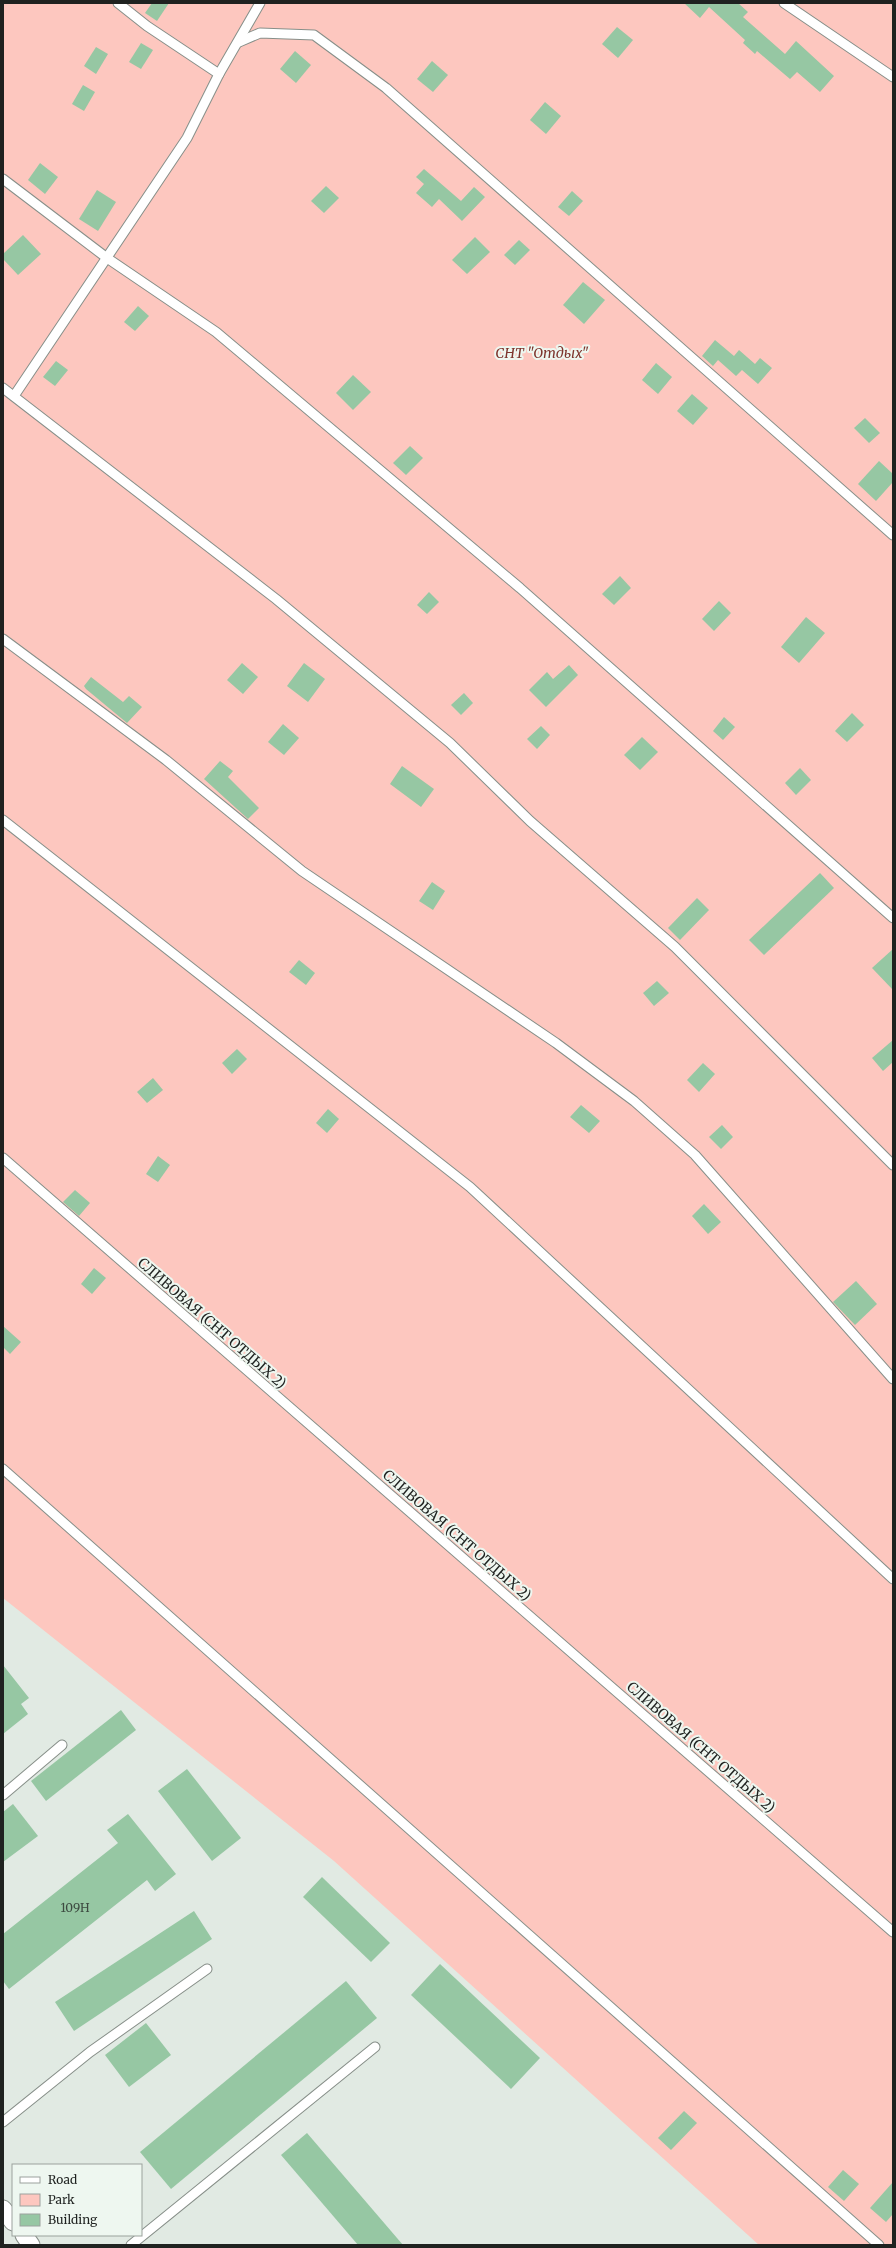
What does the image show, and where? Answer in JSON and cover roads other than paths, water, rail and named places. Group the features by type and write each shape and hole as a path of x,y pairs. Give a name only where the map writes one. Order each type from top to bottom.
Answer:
{"street":[{"path":"3,2209 12,2221"},
{"path":"25,2236 31,2245"}],"lane":[{"path":"118,3 147,26 219,74"},
{"path":"14,396 187,138 219,74 239,42 260,3"},
{"path":"784,3 893,77"},
{"path":"239,42 260,33 314,35 386,88 893,535"},
{"path":"3,179 107,258 222,337 520,588 893,918"},
{"path":"3,388 276,599 450,744 530,821 675,947 893,1165"},
{"path":"3,639 166,760 302,871 556,1043 634,1101 695,1155 893,1379"},
{"path":"3,820 470,1187 893,1579"},
{"name":"СЛИВОВАЯ (СНТ ОТДЫХ 2)","path":"3,1158 893,1932"},
{"path":"3,1469 879,2245"},
{"path":"3,1794 62,1745"},
{"path":"3,2122 90,2052 207,1969"},
{"path":"131,2245 375,2047"}],"park label":[{"name":"СНТ \"Отдых\"","path":"542,353"}]}
